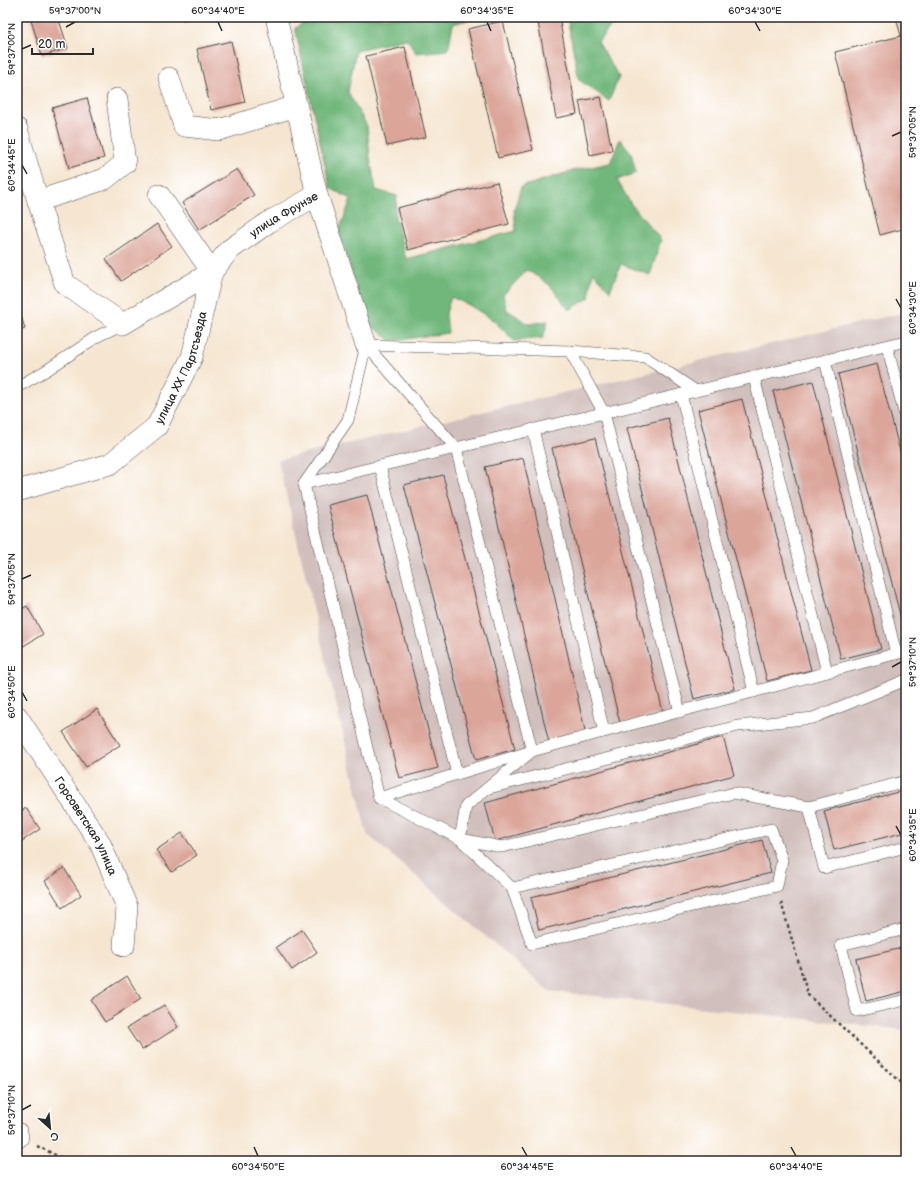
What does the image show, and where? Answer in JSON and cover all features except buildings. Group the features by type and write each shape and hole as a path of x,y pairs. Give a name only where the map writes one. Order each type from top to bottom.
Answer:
{"street":[{"name":"улица Фрунзе","path":"123,324 212,272 229,250 269,222 317,195 276,17"},
{"path":"169,78 184,126 219,130 296,106"},
{"path":"38,201 105,179 125,163 117,99"},
{"path":"17,129 38,201 65,284 123,324"},
{"path":"159,195 212,272"},
{"path":"317,195 366,345"},
{"name":"улица XX Партсъезда","path":"17,492 110,464 157,426 192,357 212,272"},
{"name":"Горсоветская улица","path":"17,716 100,843 127,907 124,946"}],"lane":[{"path":"17,387 47,370 98,336 123,324"},
{"path":"304,484 906,341"},
{"path":"366,345 570,351 645,357 696,391"},
{"path":"366,345 456,448 532,751"},
{"path":"366,345 348,420 304,484 379,798 460,839 502,847 734,793 809,807 906,781"},
{"path":"887,346 906,420"},
{"path":"570,351 604,413 680,712"},
{"path":"379,798 532,751 901,652 825,360"},
{"path":"754,377 827,672"},
{"path":"681,394 754,692"},
{"path":"533,429 604,732"},
{"path":"380,466 457,774"},
{"path":"487,788 738,726 813,718 906,680"},
{"path":"460,839 466,806 532,751"},
{"path":"809,807 824,868 906,847"},
{"path":"460,839 512,888 532,944 777,886 782,860 771,829 512,888"},
{"path":"906,928 841,945 857,1011 906,1000"}],"path":[{"path":"777,886 808,995 906,1087"},
{"path":"17,1136 68,1161"}],"shaded area":[{"path":"906,312 906,1030 549,991 367,834 278,460"}],"green space":[{"path":"315,17 478,17 453,24 448,50 416,53 407,39 356,50 348,92 367,126 370,158 376,190 397,196 395,216 406,259 516,231 514,210 521,187 572,171 610,163 620,139 631,152 636,173 617,180 631,204 661,240 650,275 621,264 610,291 593,272 589,298 569,310 550,285 527,270 503,295 507,310 529,324 548,321 543,338 514,341 493,320 469,305 451,297 446,313 448,333 392,341 367,322 339,231 351,199 330,188 295,28"},
{"path":"567,17 618,17 598,42 619,77 609,101 579,80"}]}
